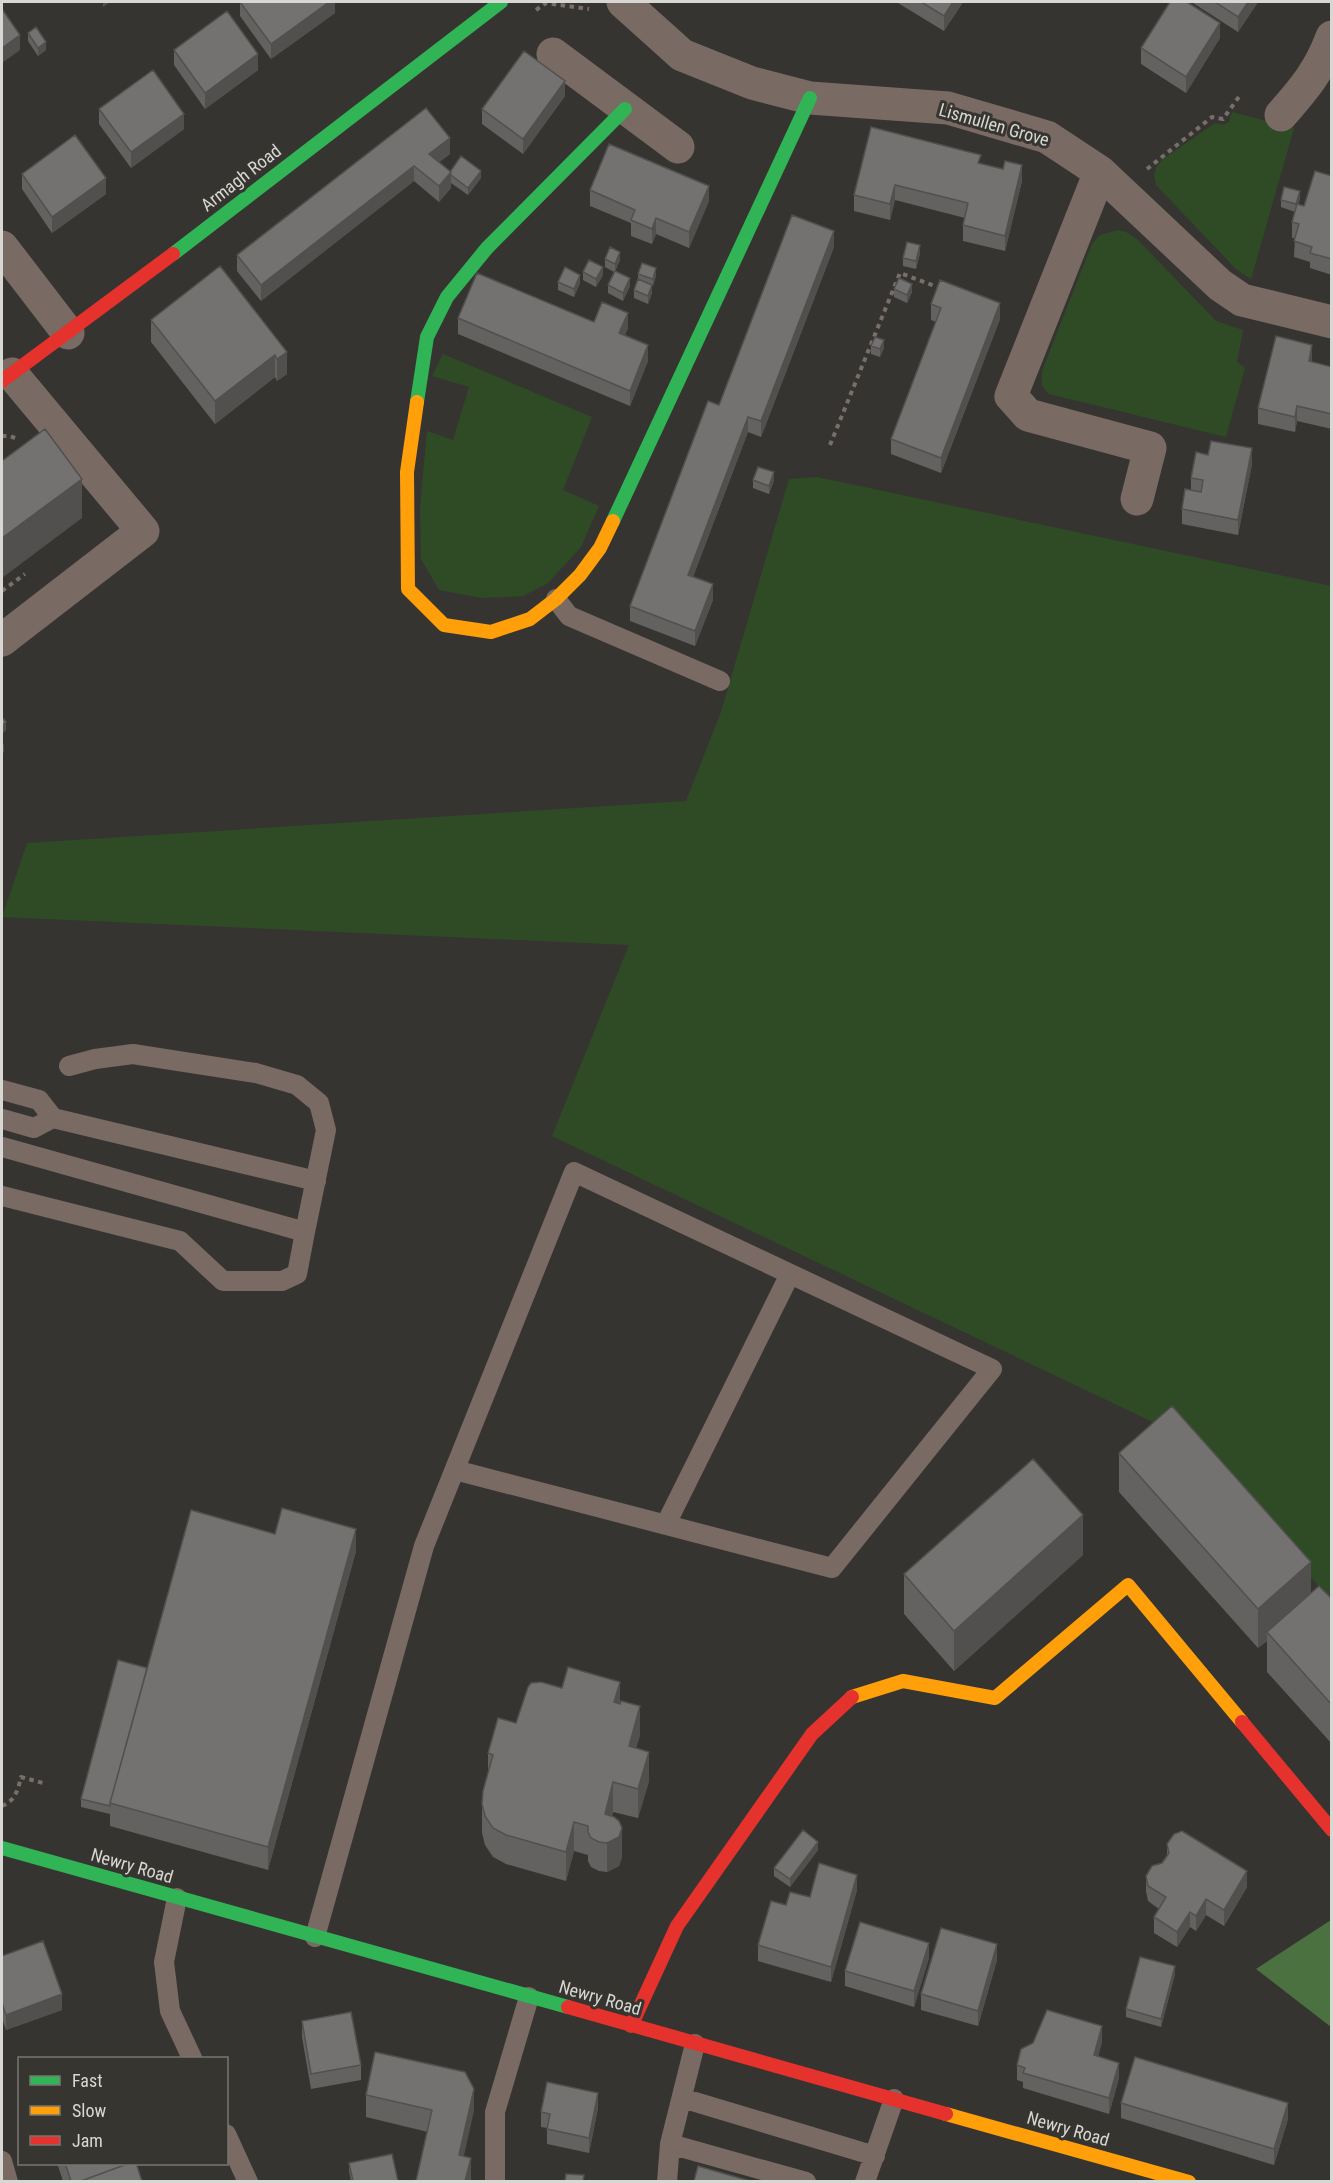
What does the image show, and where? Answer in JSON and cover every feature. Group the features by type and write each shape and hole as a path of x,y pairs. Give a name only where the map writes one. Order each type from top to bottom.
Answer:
{"street":[{"name":"Armagh Road","path":"7,377 68,333 501,2"},
{"name":"Lismullen Grove","path":"608,6 682,55 752,83 810,98 948,108 1047,136 1100,172 1220,285 1242,300 1332,322"},
{"path":"1281,115 1324,60 1332,37"},
{"path":"553,54 678,147"},
{"path":"626,109 487,248 447,297 427,337 407,472 408,589 444,626 491,632 530,619 556,599 580,575 600,548 810,98"},
{"path":"1100,172 1011,396 1028,415 1150,448 1137,500"},
{"path":"2,247 68,333"},
{"path":"2,640 143,531 7,377"},
{"path":"631,2026 677,1926 813,1734 854,1695 903,1681 996,1698 1128,1584 1332,1830"},
{"name":"Newry Road","path":"2,1848 1189,2181"}],"lane":[{"path":"556,599 569,616 720,681"},
{"path":"2,1196 180,1240 223,1281 282,1281 297,1274 326,1130 319,1104 297,1085 256,1073 133,1054 95,1059 69,1066"},
{"path":"2,1090 39,1100 53,1118 316,1181"},
{"path":"2,1119 34,1128 53,1118"},
{"path":"2,1153 305,1232"},
{"path":"315,1937 424,1546 574,1172 992,1369 832,1568 455,1470"},
{"path":"666,1524 790,1274"},
{"path":"177,1898 164,1962 170,2011 192,2057"},
{"path":"495,2181 495,2112 529,1997"},
{"path":"667,2181 670,2144 695,2044"},
{"path":"682,2098 875,2156"},
{"path":"865,2181 894,2099"},
{"path":"228,2138 248,2181"},
{"path":"670,2144 806,2181"},
{"path":"2,2162 8,2181"}],"path":[{"path":"536,10 546,3 608,6"},
{"path":"1142,173 1212,117 1223,118 1241,94"},
{"path":"830,445 900,273 943,288"},
{"path":"2,436 21,440"},
{"path":"2,591 29,571"},
{"path":"2,1806 9,1803 17,1792 21,1777 43,1783"}],"green space":[{"path":"1232,112 1294,128 1251,279 1236,269 1156,185 1155,178 1156,169 1162,160 1215,123 1223,125 1229,122"},
{"path":"1118,230 1137,239 1216,321 1243,330 1237,362 1245,368 1226,437 1049,394 1042,386 1042,371 1092,244 1100,235"},
{"path":"443,354 592,417 563,490 599,506 581,547 548,583 523,596 482,598 439,590 421,559 420,508 427,431 453,440 469,387 432,376"},
{"path":"817,477 1331,586 1331,1599 1178,1434 552,1136 629,945 2,917 27,843 686,801 721,712 789,479"},
{"path":"1331,1920 1331,2027 1256,1969"}],"building":[{"path":"240,2 329,2 271,44"},
{"path":"921,2 953,2 944,16"},
{"path":"1170,2 1187,2 1220,23 1186,77 1141,48"},
{"path":"1215,2 1248,2 1238,17"},
{"path":"2,9 20,35 2,48"},
{"path":"227,11 258,54 205,93 174,50"},
{"path":"36,27 46,42 38,48 28,33"},
{"path":"524,51 565,81 523,139 482,109"},
{"path":"153,70 184,114 131,152 99,109"},
{"path":"426,108 450,138 429,154 451,172 439,186 414,166 261,285 237,255"},
{"path":"871,127 981,155 978,163 1003,169 1005,161 1022,165 1005,236 963,225 968,203 895,185 890,204 854,195"},
{"path":"75,135 106,178 52,217 22,174"},
{"path":"609,144 709,186 689,232 656,218 652,229 631,220 635,210 590,190"},
{"path":"461,156 481,171 468,188 450,172"},
{"path":"1315,171 1332,176 1332,259 1310,253 1312,247 1294,241 1299,224 1292,222 1297,204 1304,206"},
{"path":"1284,187 1300,191 1296,204 1281,200"},
{"path":"792,215 834,231 761,421 748,417 688,575 713,584 695,631 630,606 708,401 719,405"},
{"path":"907,242 920,245 916,261 903,258"},
{"path":"610,247 620,252 615,264 605,259"},
{"path":"589,260 603,267 596,279 583,272"},
{"path":"642,263 656,268 653,279 638,274"},
{"path":"220,266 287,352 277,359 275,355 215,401 151,320"},
{"path":"565,267 580,275 574,289 558,282"},
{"path":"615,271 630,278 623,293 608,285"},
{"path":"477,273 594,322 602,302 628,313 619,333 648,345 630,391 458,318"},
{"path":"899,278 912,284 907,295 894,289"},
{"path":"638,279 652,285 648,296 634,290"},
{"path":"940,280 1000,303 941,458 891,439 941,308 931,304"},
{"path":"1276,336 1312,345 1309,361 1332,367 1332,414 1297,406 1295,417 1258,408"},
{"path":"875,337 884,340 880,349 871,346"},
{"path":"45,429 82,479 2,538 2,461"},
{"path":"1211,441 1252,448 1238,520 1182,509 1185,489 1201,492 1203,480 1191,478 1196,452 1208,455"},
{"path":"758,467 774,472 769,486 753,480"},
{"path":"1172,1406 1311,1562 1258,1609 1119,1453"},
{"path":"1033,1459 1083,1515 954,1631 904,1574"},
{"path":"282,1508 356,1529 268,1847 110,1803 191,1510 275,1534"},
{"path":"1319,1586 1332,1599 1332,1705 1267,1632"},
{"path":"118,1660 147,1668 110,1806 81,1799"},
{"path":"568,1667 620,1682 614,1702 620,1704 621,1701 640,1706 629,1746 649,1752 638,1789 613,1782 605,1814 619,1821 622,1828 619,1837 607,1843 599,1842 591,1838 588,1826 574,1822 566,1852 506,1835 493,1828 485,1816 482,1804 483,1791 493,1755 488,1753 498,1718 516,1723 531,1683 541,1682 562,1688"},
{"path":"803,1830 818,1842 790,1879 774,1868"},
{"path":"1182,1831 1247,1871 1224,1910 1206,1899 1196,1916 1190,1912 1177,1932 1154,1917 1166,1897 1148,1886 1146,1876 1152,1866 1162,1863 1169,1853 1167,1844 1174,1834"},
{"path":"819,1863 857,1875 831,1967 758,1945 771,1901 786,1905 790,1892 810,1897"},
{"path":"860,1922 929,1943 914,1991 845,1971"},
{"path":"941,1928 997,1944 978,2011 921,1994"},
{"path":"43,1941 62,1994 6,2015 2,2003 2,1956"},
{"path":"1140,1957 1175,1966 1161,2019 1126,2009"},
{"path":"1047,2010 1102,2026 1094,2055 1119,2063 1109,2098 1023,2073 1025,2068 1017,2065 1021,2049 1033,2043"},
{"path":"351,2012 361,2065 311,2074 302,2021"},
{"path":"375,2052 465,2072 474,2089 459,2155 471,2158 465,2181 416,2181 432,2110 366,2095"},
{"path":"1135,2057 1288,2103 1274,2149 1121,2103"},
{"path":"547,2082 598,2093 589,2138 547,2129 550,2114 541,2112"},
{"path":"392,2154 398,2181 353,2181 349,2163"},
{"path":"66,2165 125,2165 81,2181 71,2181"},
{"path":"125,2165 137,2165 142,2181 81,2181"},
{"path":"698,2166 750,2181 694,2181"},
{"path":"566,2174 584,2175 583,2181 565,2181"}],"traffic: fast":[{"path":"173,254 501,2"},
{"path":"613,521 810,98"},
{"path":"417,402 427,337 447,297 487,248 625,109"},
{"path":"2,1848 568,2007"}],"traffic: slow":[{"path":"417,402 407,472 408,589 444,625 491,632 530,619 556,599 580,575 600,548 613,521"},
{"path":"852,1697 903,1681 995,1698 1128,1585 1242,1722"},
{"path":"946,2114 1189,2182"}],"traffic: jam":[{"path":"2,381 173,254"},
{"path":"631,2026 677,1926 812,1734 852,1697"},
{"path":"1242,1722 1332,1830"},
{"path":"568,2007 946,2114"}]}
